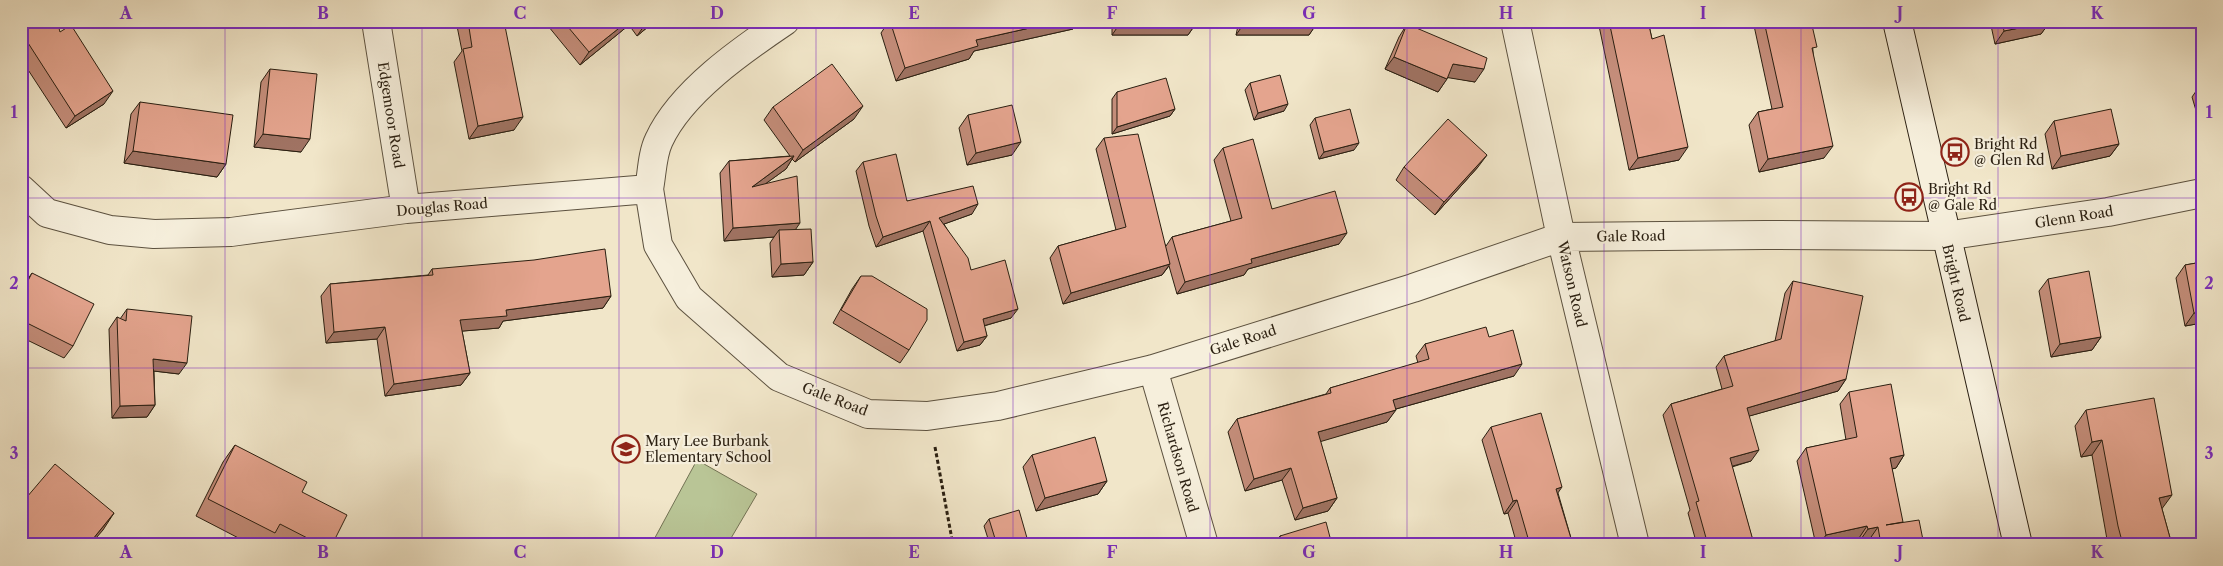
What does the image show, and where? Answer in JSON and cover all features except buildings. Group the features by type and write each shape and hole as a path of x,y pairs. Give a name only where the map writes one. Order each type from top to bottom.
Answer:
{"street":[{"name":"Edgemoor Road","path":"376,21 406,209"},
{"path":"649,189 658,141 688,96 785,21"},
{"name":"Watson Road","path":"1515,21 1561,237 1635,545"},
{"name":"Bright Road","path":"1897,21 1945,236 2018,545"},
{"name":"Douglas Road","path":"21,189 47,212 110,230 154,234 231,232 406,209 649,189"},
{"name":"Gale Road","path":"649,189 658,245 689,298 779,377 868,414 927,416 998,406 1153,368 1413,288 1561,237 1945,236"},
{"name":"Glenn Road","path":"1945,236 2108,212 2202,193"},
{"name":"Richardson Road","path":"1153,368 1204,545"}],"path":[{"path":"934,446 953,545"},
{"path":"606,545 612,545"}],"green space":[{"path":"697,460 757,494 727,545 651,545"}],"place":[{"name":"Bright Rd @ Glen Rd","path":"1955,152"},
{"name":"Bright Rd @ Gale Rd","path":"1909,197"},
{"name":"Mary Lee Burbank Elementary School","path":"626,449"}]}
